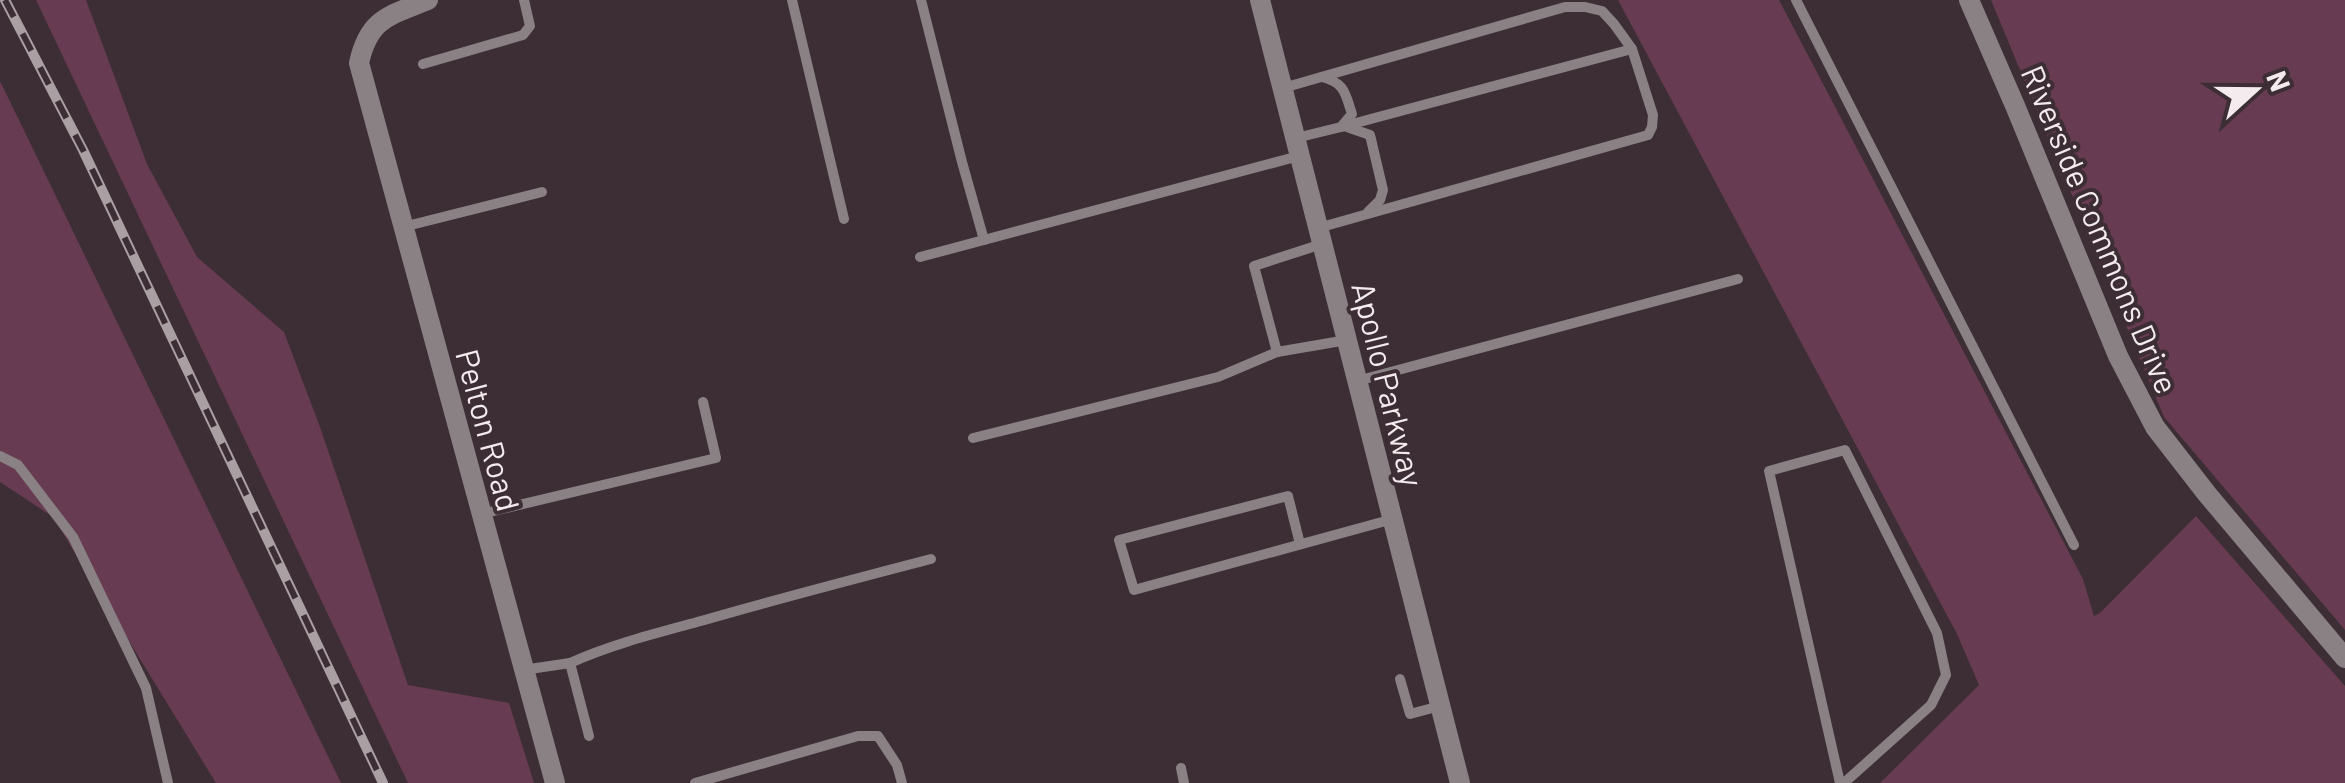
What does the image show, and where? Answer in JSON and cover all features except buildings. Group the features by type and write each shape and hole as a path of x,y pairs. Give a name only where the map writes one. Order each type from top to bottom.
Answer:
{"street":[{"name":"Pelton Road","path":"428,0 375,26 364,41 359,63 554,783"},
{"name":"Apollo Parkway","path":"1260,0 1460,783"},
{"name":"Riverside Commons Drive","path":"1969,0 2118,356 2155,427 2345,658"}],"lane":[{"path":"423,64 522,35 530,26 524,0"},
{"path":"792,0 844,218"},
{"path":"921,0 984,240"},
{"path":"1796,0 2074,545"},
{"path":"1277,352 1254,266 1366,214 1648,135 1653,114 1632,50 1602,11 1585,7 1565,7 1283,88"},
{"path":"920,257 1298,147 1342,127 1632,50"},
{"path":"1321,77 1338,82 1344,90 1352,114 1342,127"},
{"path":"1342,127 1370,135 1383,190 1380,200 1366,214"},
{"path":"402,227 542,192"},
{"path":"1358,381 1738,279"},
{"path":"973,438 1218,376 1277,352 1347,340"},
{"path":"480,514 716,458 703,402"},
{"path":"1845,450 1937,633 1946,675 1931,705 1842,783 1769,471 1845,450"},
{"path":"0,456 18,464 73,536 146,688 168,783"},
{"path":"1300,544 1288,496 1119,540 1134,590 1393,520"},
{"path":"522,670 570,663 679,627 930,559"},
{"path":"570,663 589,736"},
{"path":"1400,679 1410,714 1440,706"},
{"path":"694,783 858,736 878,736 898,765 902,783"},
{"path":"1181,768 1184,783"}],"shaded area":[{"path":"36,0 86,0 147,164 197,257 284,332 408,685 509,703 534,783 408,783"},
{"path":"1618,0 1779,0 2083,579 2094,616 2196,516 2345,686 2345,783 1880,783 1979,685 1957,634"},
{"path":"1991,0 2345,0 2345,630 2164,417"},
{"path":"0,81 341,783 216,783 53,517 0,482"}],"railway":[{"path":"5,0 83,150 383,783"}]}
